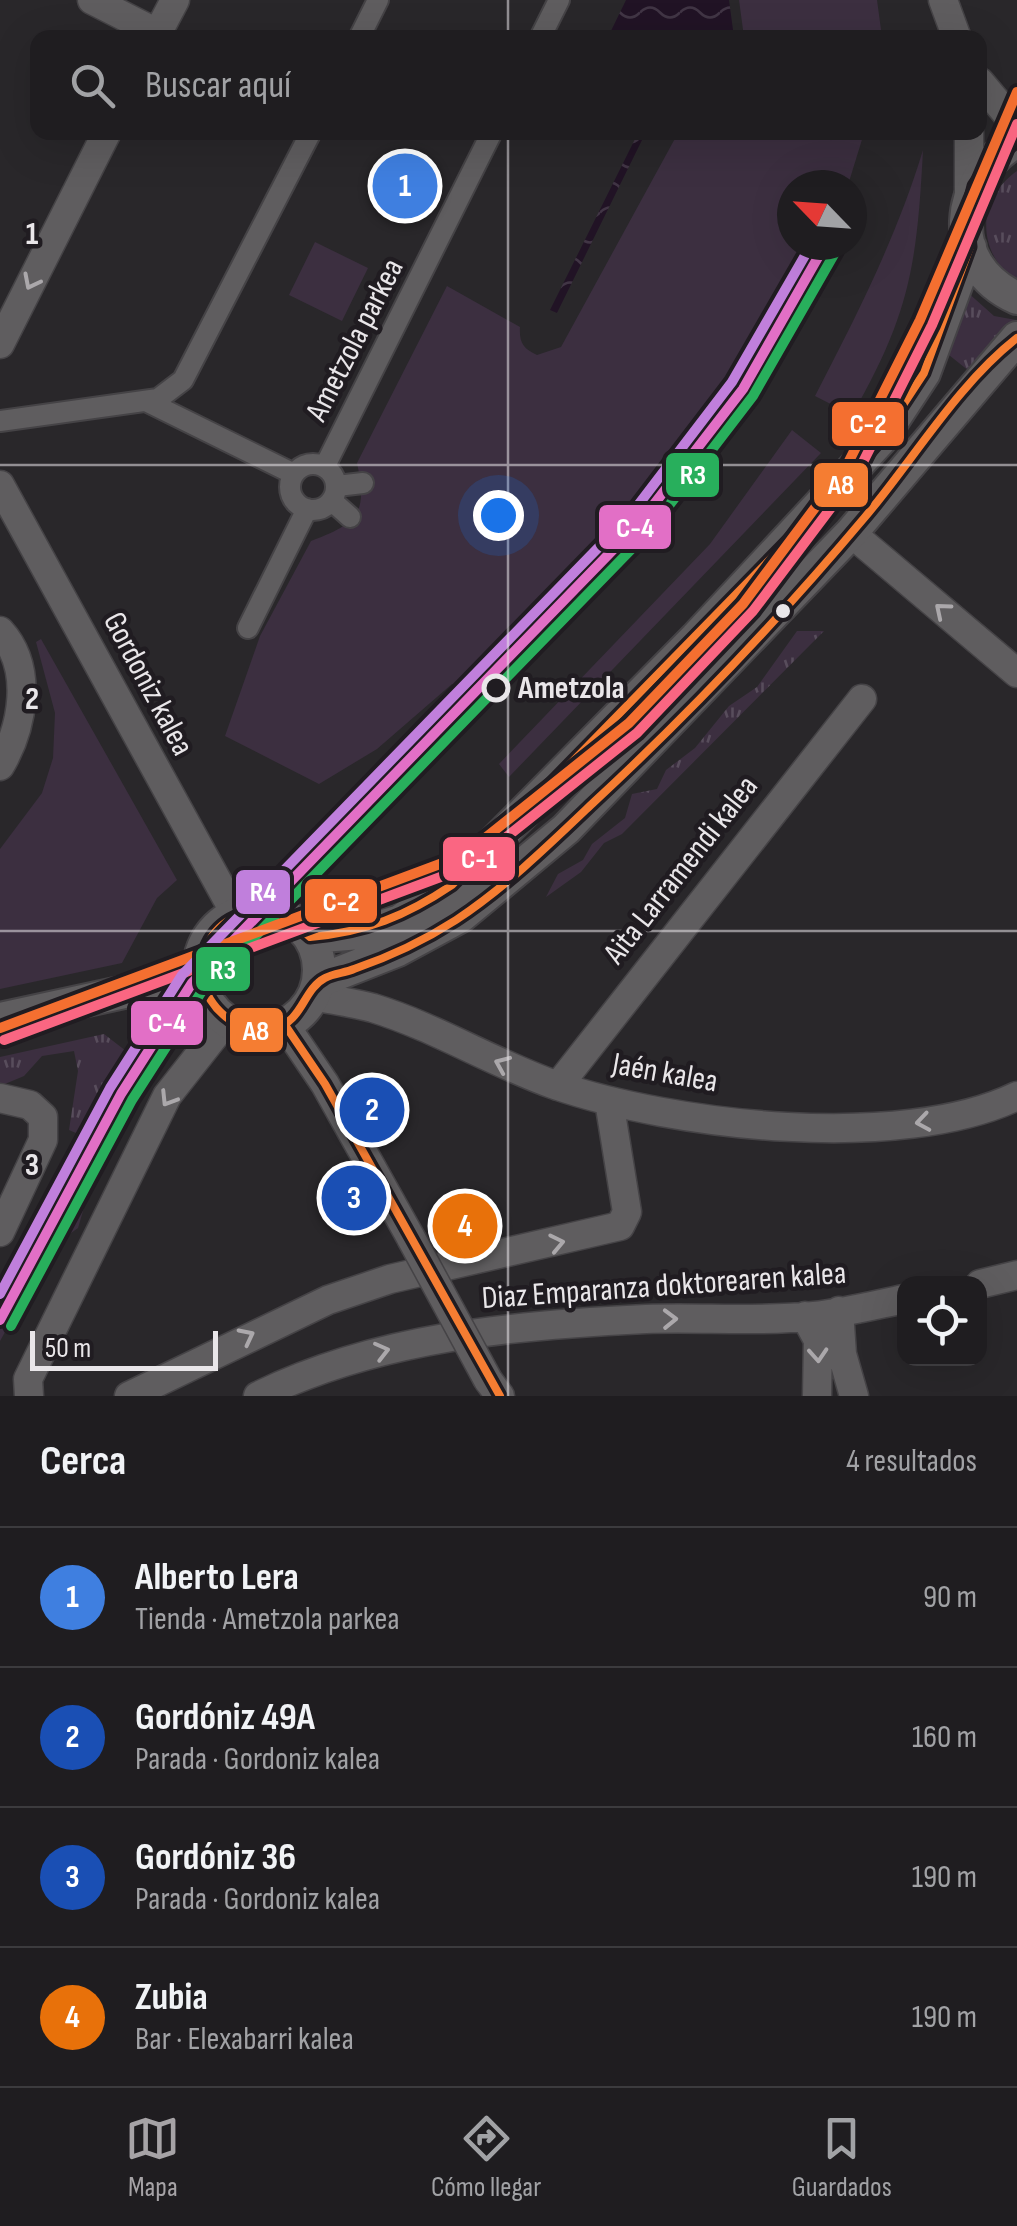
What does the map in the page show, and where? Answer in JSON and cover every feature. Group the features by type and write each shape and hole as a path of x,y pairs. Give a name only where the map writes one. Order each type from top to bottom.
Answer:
{"street":[{"path":"92,0 145,30"},
{"path":"159,30 176,0"},
{"path":"363,30 378,0"},
{"path":"544,30 558,0"},
{"path":"943,0 954,30"},
{"path":"987,90 1017,126"},
{"path":"0,344 103,140"},
{"path":"0,421 158,399 183,380 307,140"},
{"name":"Ametzola parkea","path":"350,517 334,493 325,466 488,140"},
{"path":"969,140 966,231 970,248 983,272 1017,298"},
{"path":"968,197 979,174 996,154 1017,141"},
{"path":"310,937 360,933 400,921 452,885 696,638 880,440 924,373 970,248"},
{"path":"161,984 217,1010 245,1029 285,1025 316,989 461,916 516,874 704,690 851,532 1017,338"},
{"path":"146,401 294,474 291,492 307,509 319,510 334,493 363,483"},
{"name":"Ametzola parkea","path":"294,474 310,463 325,466"},
{"name":"Gordoniz kalea","path":"0,486 236,915"},
{"path":"248,628 307,509"},
{"path":"851,532 1017,672"},
{"path":"0,766 14,741 22,688 8,642"},
{"name":"Aita Larramendi kalea","path":"558,1086 862,699"},
{"path":"0,1018 161,984 236,915 264,910 282,914 310,937 316,950 316,989"},
{"path":"202,950 199,982 217,1010"},
{"name":"Jaén kalea","path":"316,989 374,1008 558,1086 610,1101 767,1125 900,1126 972,1114 1017,1096"},
{"path":"30,1396 28,1379 168,1096 217,1010"},
{"path":"285,1025 325,1084 494,1388"},
{"path":"0,1098 30,1105 43,1117 43,1140 0,1232"},
{"path":"129,1396 270,1324 328,1300 390,1279 620,1226 628,1212 610,1101"},
{"path":"987,1282 1017,1275"},
{"name":"Diaz Emparanza doktorearen kalea","path":"258,1396 310,1370 387,1348 503,1329 645,1319 804,1316 897,1300"},
{"path":"838,1312 842,1354 854,1396"},
{"path":"804,1316 818,1340 817,1396"}],"green space":[{"path":"739,0 877,0 881,30 743,30"},
{"path":"674,140 862,140 853,170 777,170 777,260 818,260 771,346 664,503 655,496 466,696 452,684 377,749 319,784 225,736 260,636 311,541 340,528 356,514 361,494 357,463 447,286 520,327 523,344 537,355 561,347"},
{"path":"923,150 918,225 907,287 887,347 852,415 815,396 888,244"},
{"path":"1017,171 1017,283 994,257 986,227 994,197"},
{"path":"315,242 368,268 342,321 289,295"},
{"path":"966,291 994,316 1016,320 998,334 969,371 944,351"},
{"path":"792,430 821,453 509,777 499,764 710,544"},
{"path":"797,631 824,631 622,834 604,843 581,872 546,897 558,874 583,860 592,844 625,818 632,794 657,789 666,770 695,748 729,706 757,687"},
{"path":"41,639 177,880 157,898 122,963 0,989 0,849 42,793 53,758 55,713 36,642"},
{"path":"104,1034 135,1058 76,1133 69,1130 78,1071 74,1051 42,1056 24,1076 0,1086 0,1057"},
{"path":"151,1068 156,1073 110,1151 96,1166 78,1228 44,1252 43,1263 0,1341 0,1298 50,1213 46,1210"}],"water":[{"path":"626,0 729,0 733,30 611,30"},
{"path":"635,140 642,140 557,313 550,310"}],"transit line":[{"name":"C-2","path":"0,1028 464,855 629,723 743,604 847,465 920,320 1017,92"},
{"name":"C-1","path":"4,1040 470,866 637,733 753,611 858,472 932,325 1017,124"},
{"name":"A8","path":"1017,141 991,161 974,186 967,214 970,247 924,373 880,440 823,505 452,885 385,921 330,935 310,937 279,916 256,912 235,917 219,928 202,963 203,983 212,1003 245,1028 267,1030 283,1025 297,1013 317,983 419,941 456,920 510,879 630,768 734,664 865,517 975,378 1017,338"},
{"name":"R4","path":"0,1294 110,1088 182,975 632,513 732,382 802,260"},
{"name":"C-4","path":"0,1320 121,1094 192,983 641,521 743,389 816,260"},
{"name":"R3","path":"11,1326 132,1100 202,991 651,529 753,396 831,260"},
{"name":"A8","path":"285,1025 325,1084 500,1396"}],"place":[{"name":"Alberto Lera","path":"405,186"},
{"name":"Ametzola","path":"496,688"},
{"name":"Gordóniz 49A","path":"372,1110"},
{"name":"Gordóniz 36","path":"354,1198"},
{"name":"Zubia","path":"465,1226"}]}
